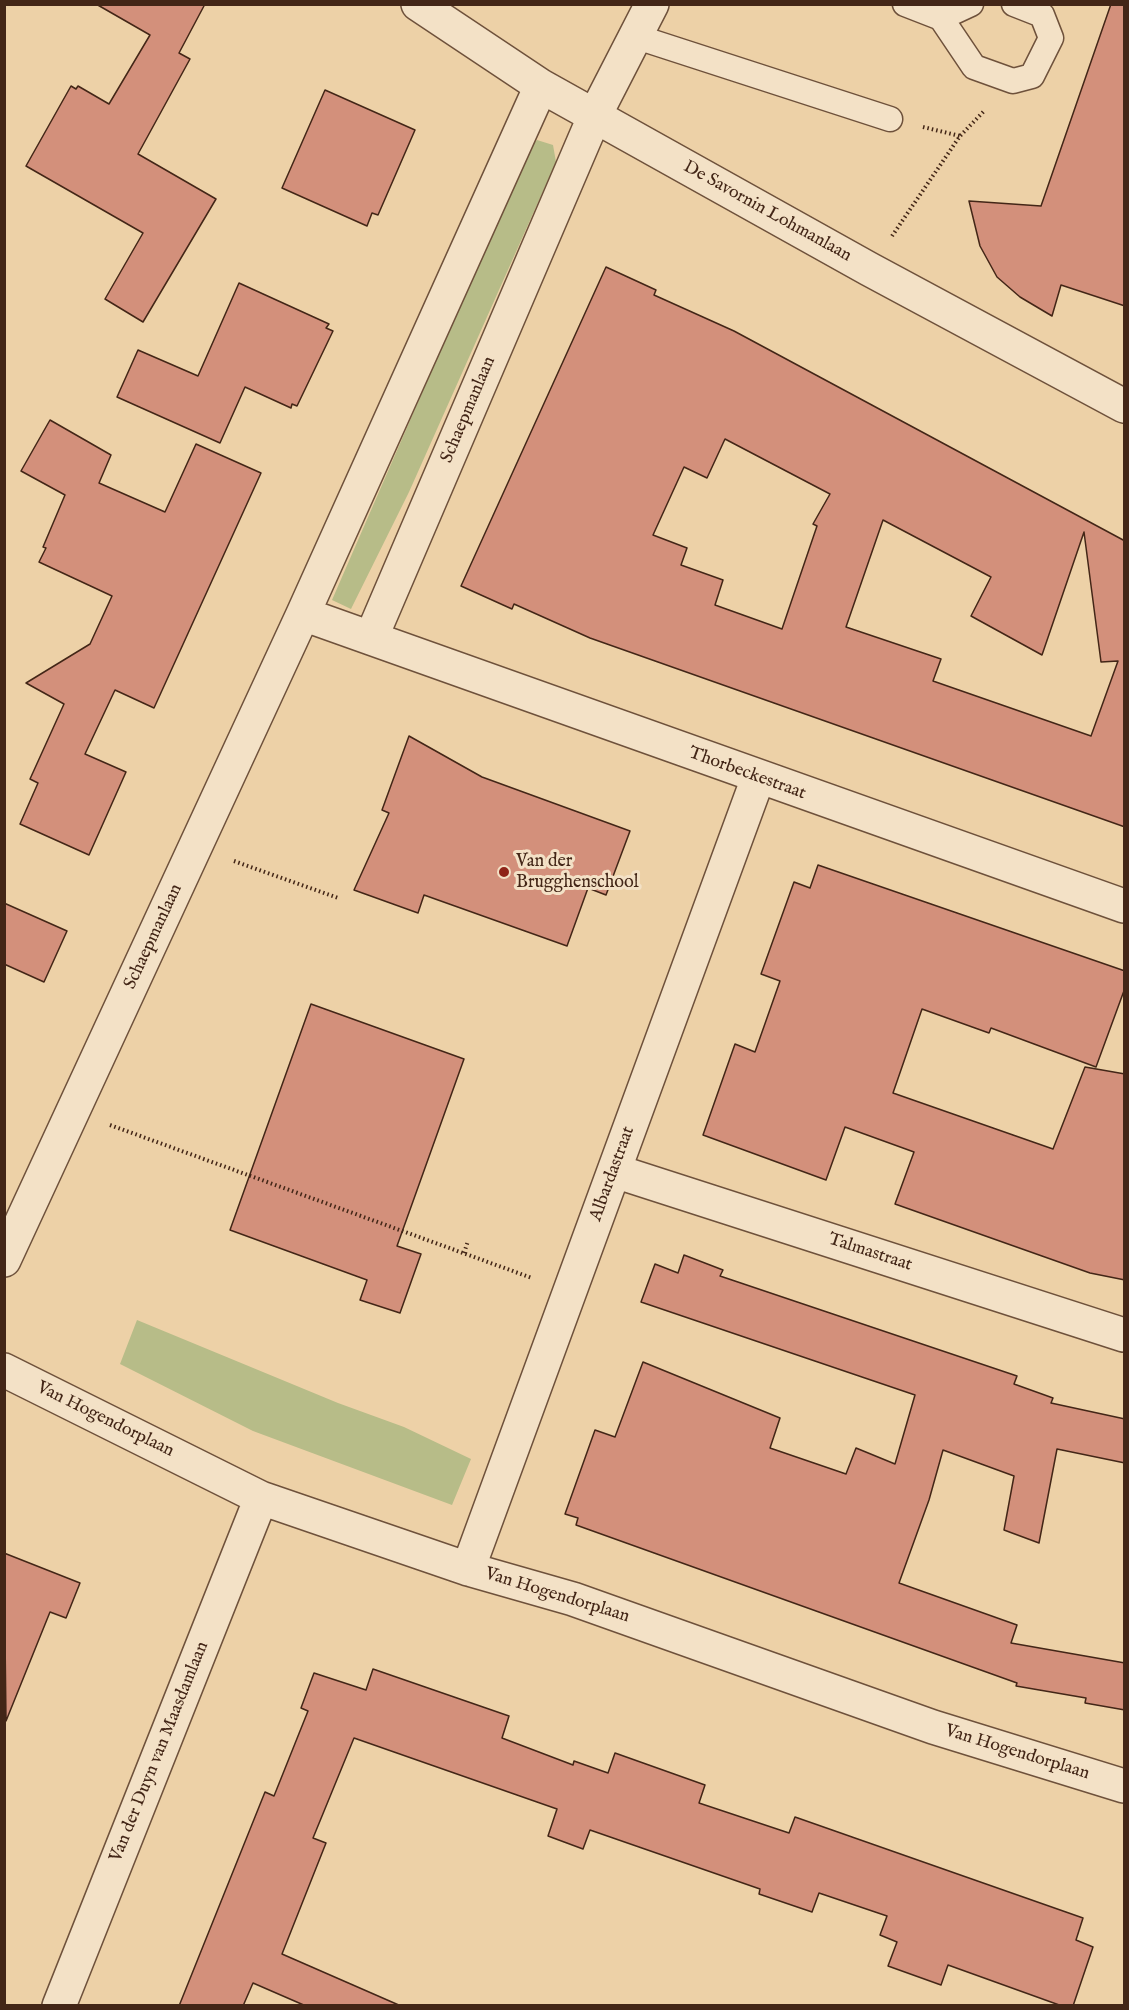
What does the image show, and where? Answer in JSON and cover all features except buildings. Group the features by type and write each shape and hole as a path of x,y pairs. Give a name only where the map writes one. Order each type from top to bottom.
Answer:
{"street":[{"name":"De Savornin Lohmanlaan","path":"418,4 541,86 869,269 1125,406"},
{"name":"Schaepmanlaan","path":"371,638 595,115 652,4"},
{"name":"Schaepmanlaan","path":"4,1260 303,614 541,86"},
{"path":"303,614 371,638"},
{"name":"Thorbeckestraat","path":"371,638 758,778 1125,906"},
{"name":"Albardastraat","path":"468,1569 758,778"},
{"name":"Talmastraat","path":"615,1171 1125,1335"},
{"name":"Van Hogendorplaan","path":"4,1370 261,1498 468,1569 573,1599 933,1727 1125,1786"},
{"name":"Van der Duyn van Maasdamlaan","path":"59,2006 261,1498"}],"lane":[{"path":"905,4 941,18 974,67 1013,81 1032,76 1051,38 1042,15 1014,4"},
{"path":"941,18 971,4"},
{"path":"634,36 890,119"}],"path":[{"path":"869,269 960,136 1013,81"},
{"path":"195,847 338,898"},
{"path":"73,1112 570,1292"},
{"path":"464,1253 468,1241"}],"green space":[{"path":"537,140 553,145 556,162 409,492 351,609 332,600 528,149"},
{"path":"137,1320 338,1403 404,1427 471,1459 452,1505 253,1431 120,1364"}],"place":[{"name":"Van der Brugghenschool","path":"504,872"}]}
